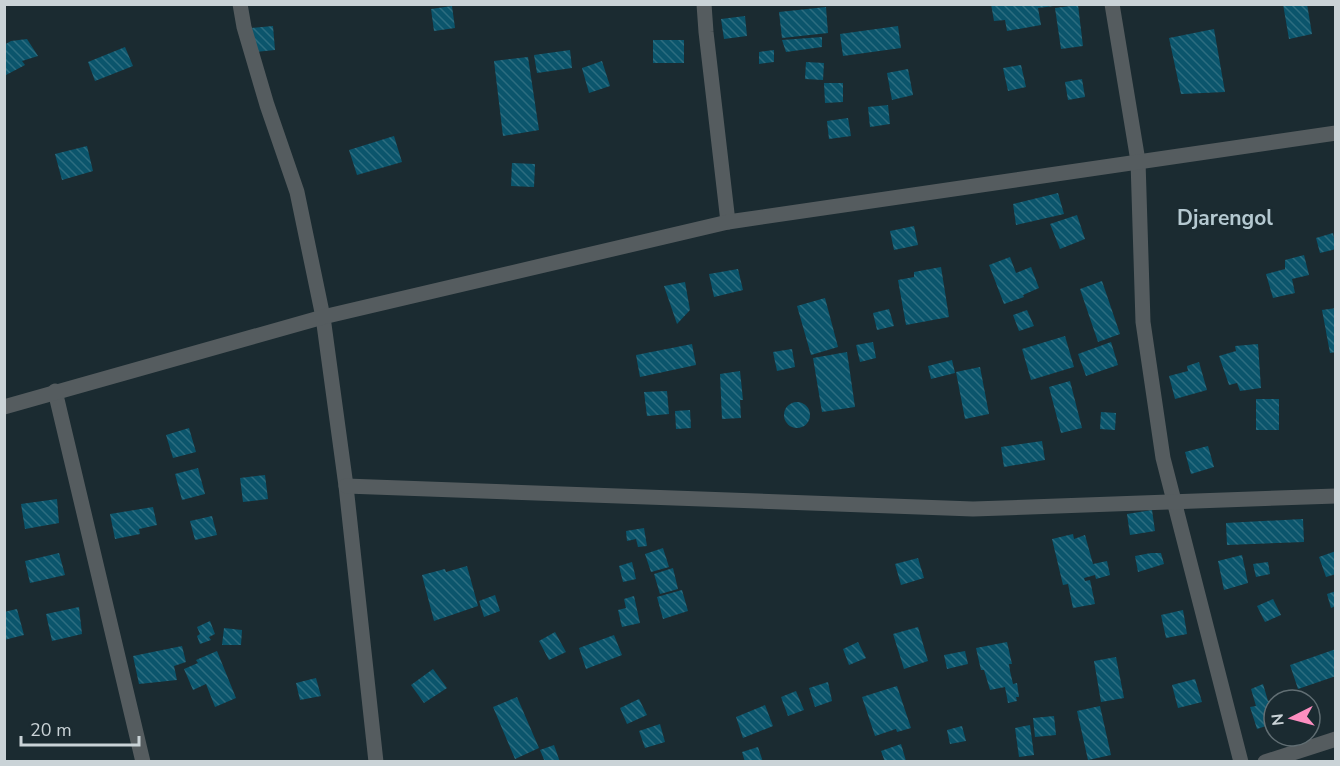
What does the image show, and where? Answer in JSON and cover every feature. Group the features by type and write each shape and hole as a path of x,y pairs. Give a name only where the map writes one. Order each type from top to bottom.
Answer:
{"street":[{"path":"240,4 244,27 267,105 297,192 323,317 346,486 376,762"},
{"path":"705,4 706,32 728,222"},
{"path":"1112,4 1138,161 1143,322 1163,458 1241,762"},
{"path":"4,407 323,317 728,222 1335,133"},
{"path":"55,391 143,762"},
{"path":"346,486 973,509 1335,496"},
{"path":"1265,762 1335,739"}],"building":[{"path":"991,4 1054,4 1054,6 1038,8 1041,25 1007,31 1005,20 994,21"},
{"path":"1283,4 1307,4 1312,34 1289,39"},
{"path":"1078,5 1083,46 1061,49 1055,8"},
{"path":"452,6 455,28 434,31 431,9"},
{"path":"826,7 828,33 782,38 779,12"},
{"path":"745,16 747,36 724,39 721,19"},
{"path":"273,26 275,50 255,52 251,28"},
{"path":"898,26 901,48 843,56 840,34"},
{"path":"1214,29 1225,92 1181,94 1169,38"},
{"path":"822,37 822,47 786,52 782,40"},
{"path":"27,39 38,56 22,61 25,65 6,75 4,45 11,41"},
{"path":"653,40 684,40 684,63 653,63"},
{"path":"125,47 133,66 95,81 88,62"},
{"path":"570,50 572,68 537,73 534,55"},
{"path":"774,50 774,62 759,64 759,52"},
{"path":"528,57 539,130 503,136 494,61"},
{"path":"602,61 610,86 589,93 582,68"},
{"path":"806,62 824,63 823,80 805,79"},
{"path":"1021,65 1026,87 1008,91 1003,68"},
{"path":"908,69 913,95 892,100 887,73"},
{"path":"1082,79 1085,97 1068,100 1065,82"},
{"path":"824,83 843,83 843,102 825,103"},
{"path":"888,105 890,124 870,127 868,107"},
{"path":"848,118 851,136 829,139 827,121"},
{"path":"394,136 402,162 357,175 349,150"},
{"path":"87,146 93,171 62,180 55,154"},
{"path":"512,163 535,164 534,187 511,186"},
{"path":"1058,193 1064,214 1016,225 1013,204"},
{"path":"1077,215 1085,239 1060,249 1050,224"},
{"path":"914,226 918,245 894,250 890,231"},
{"path":"1333,233 1336,249 1320,253 1316,238"},
{"path":"1304,255 1309,275 1292,279 1295,293 1273,298 1266,274 1285,269 1285,260"},
{"path":"1010,257 1016,273 1031,267 1039,288 1023,295 1024,297 1004,304 989,265"},
{"path":"941,267 949,317 906,325 898,280 914,277 914,272"},
{"path":"738,269 743,290 714,297 709,274"},
{"path":"1102,281 1120,334 1098,342 1080,289"},
{"path":"685,282 690,310 677,324 664,286"},
{"path":"825,298 838,347 811,355 797,306"},
{"path":"1336,308 1336,352 1330,353 1322,310"},
{"path":"889,309 894,326 877,330 873,313"},
{"path":"1027,310 1034,326 1019,331 1013,315"},
{"path":"1065,336 1074,367 1031,380 1022,349"},
{"path":"873,342 876,358 860,362 856,345"},
{"path":"1111,342 1118,365 1086,376 1078,354"},
{"path":"692,344 696,365 640,377 636,355"},
{"path":"1258,344 1261,388 1240,391 1237,383 1229,385 1219,356 1236,351 1235,346"},
{"path":"792,349 795,367 777,371 773,352"},
{"path":"847,352 855,407 822,412 813,358"},
{"path":"952,360 955,373 931,379 928,366"},
{"path":"1199,362 1207,390 1175,399 1169,376 1188,371 1187,366"},
{"path":"980,367 989,414 965,419 956,372"},
{"path":"740,371 743,400 740,400 741,418 722,419 720,374"},
{"path":"1070,381 1082,428 1061,433 1049,387"},
{"path":"667,391 669,414 647,416 644,392"},
{"path":"1256,399 1279,399 1279,430 1256,430"},
{"path":"797,402 806,406 810,415 806,424 797,428 788,424 784,415 788,406"},
{"path":"690,410 691,428 676,429 675,411"},
{"path":"1101,412 1116,413 1115,430 1100,429"},
{"path":"189,428 196,452 173,458 166,435"},
{"path":"1042,441 1045,460 1004,467 1001,447"},
{"path":"1208,446 1214,467 1191,474 1185,452"},
{"path":"198,468 205,494 182,500 175,474"},
{"path":"265,475 268,499 243,502 240,478"},
{"path":"57,499 59,523 25,529 21,504"},
{"path":"153,507 157,525 139,529 140,534 115,539 110,514"},
{"path":"1152,510 1155,531 1130,535 1127,514"},
{"path":"212,516 217,535 195,540 190,521"},
{"path":"1303,519 1304,542 1227,545 1226,523"},
{"path":"644,528 647,546 638,547 636,539 627,541 626,531"},
{"path":"1073,534 1074,539 1085,535 1093,564 1107,561 1110,575 1096,579 1095,575 1084,578 1085,581 1090,580 1095,604 1073,608 1068,584 1063,585 1052,539"},
{"path":"663,548 669,567 651,572 645,554"},
{"path":"1336,551 1336,574 1326,577 1319,557"},
{"path":"59,553 65,575 30,583 25,561"},
{"path":"1161,553 1164,564 1138,572 1135,556"},
{"path":"1242,555 1248,583 1224,590 1218,561"},
{"path":"918,558 924,578 901,585 895,564"},
{"path":"632,562 636,579 623,582 619,566"},
{"path":"1268,562 1270,574 1256,577 1253,564"},
{"path":"467,566 478,606 434,621 422,575"},
{"path":"673,568 678,589 660,594 654,574"},
{"path":"682,590 688,611 663,619 657,597"},
{"path":"1336,591 1336,606 1331,608 1327,594"},
{"path":"495,595 500,611 484,617 479,601"},
{"path":"634,596 640,623 622,627 618,610 626,608 624,599"},
{"path":"1273,599 1281,615 1265,622 1257,606"},
{"path":"79,607 82,634 52,641 46,614"},
{"path":"17,609 24,635 4,640 4,612"},
{"path":"1183,610 1187,634 1166,638 1161,615"},
{"path":"210,621 215,634 209,637 211,640 200,644 197,627"},
{"path":"918,627 928,661 904,669 893,634"},
{"path":"224,628 242,630 241,645 222,645"},
{"path":"555,632 566,652 549,660 539,641"},
{"path":"614,635 622,655 586,669 579,648"},
{"path":"858,642 866,658 849,665 843,649"},
{"path":"1007,642 1012,664 1009,664 1010,671 1013,684 1017,683 1019,697 1016,697 1017,701 1008,703 1005,687 990,690 984,670 981,670 976,648"},
{"path":"182,646 186,662 174,666 177,680 139,684 133,656"},
{"path":"1336,649 1336,676 1298,688 1290,665"},
{"path":"217,651 236,698 215,707 206,684 193,690 184,669 198,663 196,660"},
{"path":"965,651 968,664 947,669 944,655"},
{"path":"1116,657 1124,698 1101,702 1094,661"},
{"path":"433,669 447,688 424,703 411,685"},
{"path":"316,678 321,696 300,700 296,683"},
{"path":"1195,679 1202,702 1178,708 1172,685"},
{"path":"828,682 832,701 815,707 809,688"},
{"path":"1263,684 1264,688 1262,688 1262,727 1257,729 1250,707 1256,706 1251,689"},
{"path":"897,686 911,728 897,732 896,729 875,736 862,697"},
{"path":"796,691 804,710 788,716 781,697"},
{"path":"517,697 539,748 515,759 493,707"},
{"path":"639,699 647,715 627,724 620,708"},
{"path":"765,705 773,726 743,738 736,717"},
{"path":"1100,706 1111,755 1088,760 1077,711"},
{"path":"1054,716 1056,735 1035,737 1033,718"},
{"path":"660,724 665,742 645,748 639,731"},
{"path":"1030,725 1034,755 1019,757 1015,728"},
{"path":"962,726 966,741 950,744 947,730"},
{"path":"901,744 906,761 885,762 881,751"},
{"path":"554,745 560,762 545,762 540,750"},
{"path":"758,747 763,762 745,762 742,752"}],"district":[{"name":"Djarengol","path":"1225,218"}]}
